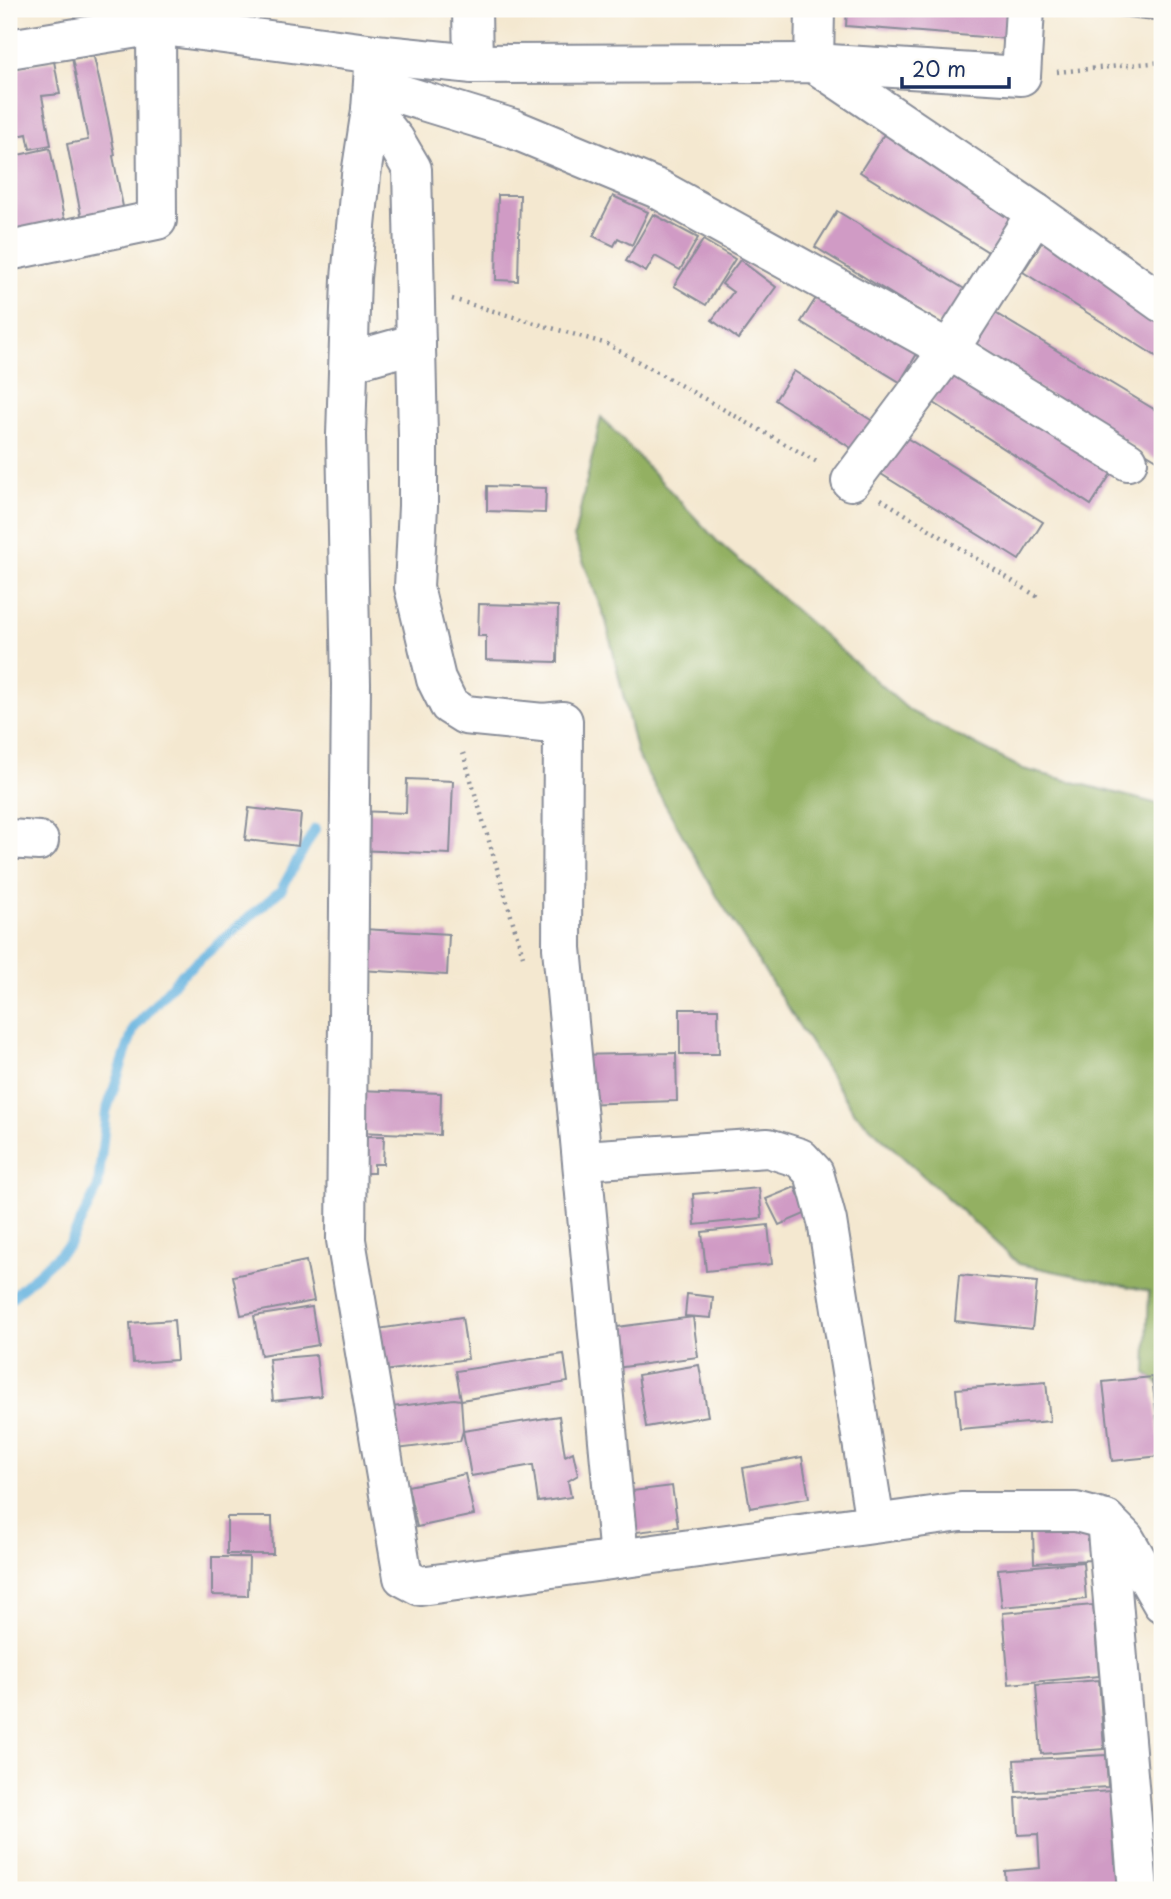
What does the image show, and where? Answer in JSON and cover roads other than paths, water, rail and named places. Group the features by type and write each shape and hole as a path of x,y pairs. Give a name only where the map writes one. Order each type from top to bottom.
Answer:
{"street":[{"path":"472,9 473,64"},
{"path":"814,63 815,9"},
{"path":"373,83 473,64 814,63 1021,76 1025,9"},
{"path":"9,50 156,25 373,83 511,128 657,189 949,349 1128,461"},
{"path":"9,251 157,220 156,25"},
{"path":"814,63 1036,213 1162,303"},
{"path":"373,83 395,140 412,169 418,506 414,587 436,679 449,705 465,715 543,723 563,721 562,948 619,1558"},
{"path":"373,83 351,278 346,435 351,684 345,1240 403,1577 420,1586 961,1511 1076,1512 1106,1520 1125,1539 1162,1603"},
{"path":"851,481 949,349 1036,213"},
{"path":"349,362 416,343"},
{"path":"583,1160 768,1148 800,1158 814,1172 827,1221 875,1523"},
{"path":"1106,1520 1138,1890"}],"waterway":[{"path":"9,1300 69,1245 98,1187 106,1112 134,1028 179,977 281,890 315,829"}]}
